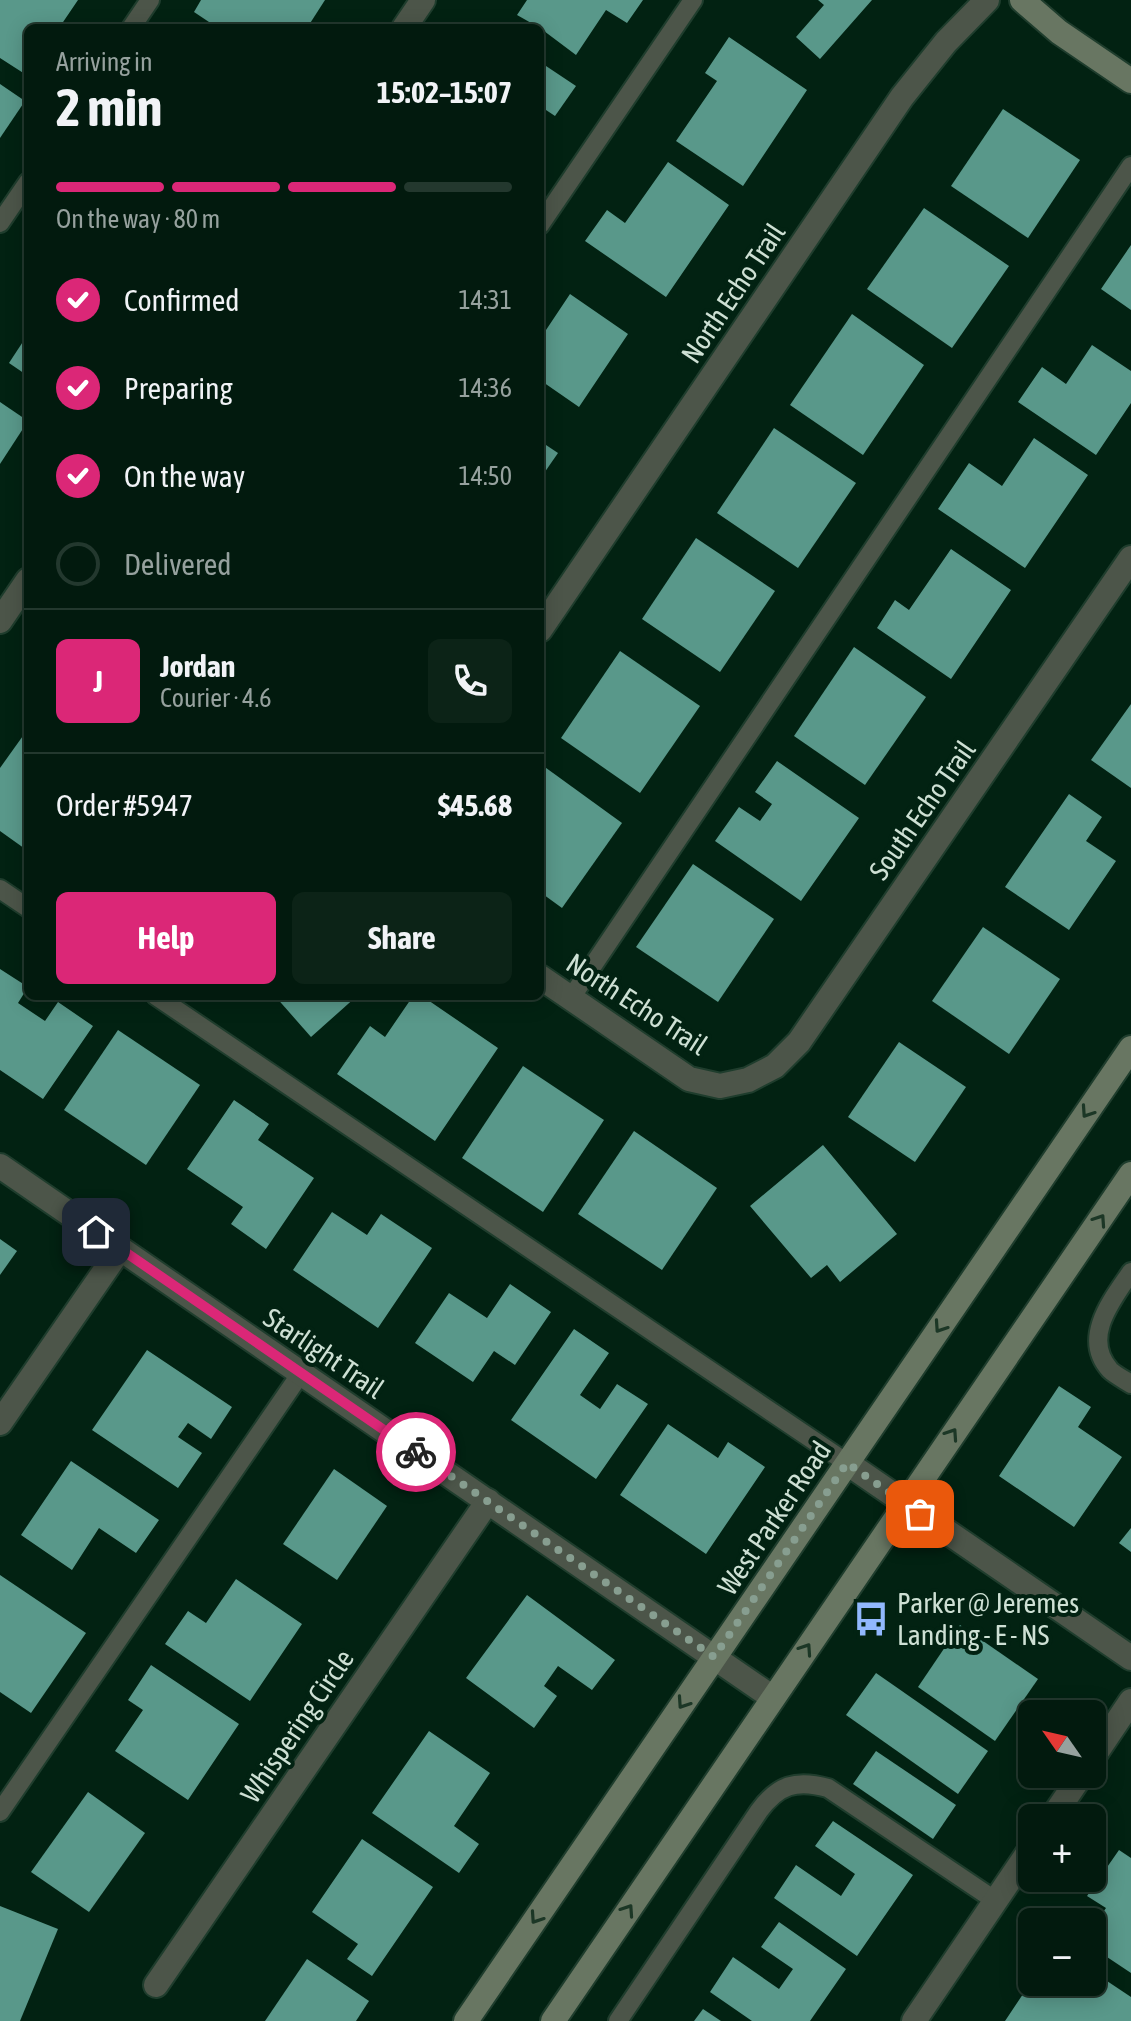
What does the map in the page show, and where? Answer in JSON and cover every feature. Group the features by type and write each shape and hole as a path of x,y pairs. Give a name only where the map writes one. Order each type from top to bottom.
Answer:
{"main road":[{"path":"1022,0 1059,32 1131,81"},
{"name":"West Parker Road","path":"466,2021 1131,1048"},
{"path":"553,2021 1131,1174"}],"street":[{"path":"407,24 423,0"},
{"name":"North Echo Trail","path":"544,624 902,97 946,42 987,0"},
{"name":"South Echo Trail","path":"748,1080 775,1066 799,1042 1131,558"},
{"path":"2,616 24,586"},
{"name":"North Echo Trail","path":"544,980 689,1079 720,1086 748,1080"},
{"name":"Starlight Trail","path":"0,1166 773,1698"},
{"path":"0,1423 120,1249"},
{"path":"847,1463 1131,1658"},
{"name":"Whispering Circle","path":"156,1985 488,1501"},
{"path":"1106,1738 1131,1701"},
{"path":"914,2021 1018,1868"}],"lane":[{"path":"134,24 150,0"},
{"path":"544,219 693,0"},
{"path":"571,998 1131,166"},
{"path":"0,223 24,188"},
{"path":"0,889 24,905"},
{"path":"162,1000 847,1463"},
{"path":"1131,1272 1098,1325 1099,1351 1110,1370 1131,1384"},
{"path":"0,1812 301,1373"},
{"path":"618,2021 759,1811 771,1795 782,1789 802,1784 828,1788 996,1901"}],"building":[{"path":"0,0 78,0 62,24 24,24 24,73 0,58"},
{"path":"201,0 325,0 310,24 212,24 194,12"},
{"path":"527,0 643,0 627,23 606,10 576,55 544,31 544,24 533,24 517,15"},
{"path":"818,0 872,0 820,59 796,37 824,5"},
{"path":"729,37 807,90 743,186 676,141 717,81 705,73"},
{"path":"544,65 576,86 555,116 544,109"},
{"path":"0,84 24,102 0,138"},
{"path":"1003,109 1080,160 1028,238 951,186"},
{"path":"668,162 729,205 666,297 585,241 607,210 625,223"},
{"path":"924,208 1009,266 952,348 867,289"},
{"path":"1131,245 1131,310 1101,289"},
{"path":"570,294 628,334 579,407 544,383 544,329"},
{"path":"852,314 924,365 863,455 790,405"},
{"path":"24,340 24,373 9,363"},
{"path":"1092,345 1131,371 1131,403 1096,455 1018,402 1042,367 1066,384"},
{"path":"0,402 24,418 24,427 0,464"},
{"path":"774,428 856,483 798,568 717,513"},
{"path":"1034,438 1088,475 1025,568 938,509 969,463 1002,486"},
{"path":"544,444 558,453 544,473"},
{"path":"696,538 775,591 720,672 642,619"},
{"path":"951,549 1011,590 951,679 877,628 895,600 909,610"},
{"path":"854,647 926,697 865,785 794,736"},
{"path":"620,651 700,706 640,793 561,738"},
{"path":"1131,704 1131,788 1091,760"},
{"path":"24,734 24,848 0,831 0,768"},
{"path":"777,761 859,818 801,901 715,841 739,807 760,821 772,804 755,792"},
{"path":"544,766 622,823 562,908 544,895"},
{"path":"1069,794 1102,817 1086,841 1116,861 1069,930 1005,887"},
{"path":"693,864 774,919 718,1002 636,947"},
{"path":"983,927 1060,979 1009,1054 932,1001"},
{"path":"0,969 24,984 24,993 18,1003 45,1021 58,1002 93,1026 43,1099 0,1070"},
{"path":"279,1000 353,1000 311,1037"},
{"path":"410,1000 428,1000 498,1048 435,1141 337,1074 370,1026 385,1037"},
{"path":"118,1030 200,1085 146,1165 64,1110"},
{"path":"899,1042 966,1087 915,1162 848,1117"},
{"path":"523,1066 604,1120 543,1212 462,1158"},
{"path":"234,1100 269,1124 258,1140 314,1178 266,1249 231,1224 243,1207 187,1169"},
{"path":"634,1131 717,1188 662,1270 578,1214"},
{"path":"823,1145 897,1234 840,1282 827,1265 811,1278 750,1206"},
{"path":"332,1212 367,1235 381,1214 432,1248 378,1328 293,1270"},
{"path":"0,1239 17,1251 0,1275"},
{"path":"510,1284 551,1312 515,1365 494,1351 473,1382 415,1343 449,1293 487,1318"},
{"path":"574,1329 609,1353 580,1395 600,1409 617,1384 648,1404 596,1479 511,1420"},
{"path":"147,1350 232,1407 211,1439 188,1423 178,1437 202,1453 178,1488 92,1430"},
{"path":"1059,1386 1091,1407 1078,1427 1122,1457 1074,1527 999,1476"},
{"path":"668,1424 718,1458 728,1442 765,1467 706,1554 620,1495"},
{"path":"71,1461 159,1520 136,1553 99,1528 72,1570 21,1535"},
{"path":"334,1469 387,1506 337,1580 283,1544"},
{"path":"1131,1528 1131,1552 1119,1543"},
{"path":"0,1575 86,1633 31,1713 0,1692"},
{"path":"236,1579 302,1624 250,1701 165,1644 188,1611 206,1623"},
{"path":"527,1595 615,1660 592,1690 558,1666 544,1686 557,1696 534,1728 466,1678"},
{"path":"960,1625 1038,1679 1023,1700 1018,1700 1018,1708 995,1741 918,1687"},
{"path":"151,1665 239,1724 188,1800 115,1751 143,1710 128,1700"},
{"path":"876,1673 988,1751 958,1794 846,1715"},
{"path":"429,1731 490,1773 454,1826 479,1844 459,1873 372,1813"},
{"path":"876,1751 956,1805 933,1839 853,1784"},
{"path":"88,1792 145,1833 89,1912 31,1872"},
{"path":"833,1821 913,1875 857,1956 774,1898 796,1865 841,1896 855,1874 815,1846"},
{"path":"362,1839 433,1887 372,1976 347,1959 358,1944 312,1912"},
{"path":"1119,1850 1131,1858 1131,1973 1106,1956 1106,1908 1087,1896 1090,1892 1106,1892 1106,1869"},
{"path":"0,1906 58,1929 20,2021 0,2021"},
{"path":"779,1922 846,1969 810,2021 752,2021 710,1992 733,1957 779,1989 793,1969 761,1947"},
{"path":"307,1959 369,2001 356,2021 265,2021"},
{"path":"1106,1980 1131,1997 1131,2021 1005,2021 1022,1996 1106,1996"},
{"path":"703,2009 721,2021 694,2021"}],"way so far":[{"path":"416,1452 714,1657 847,1463 920,1514"}],"place":[{"name":"Parker @ Jeremes Landing - E - NS","path":"871,1619"}],"route":[{"path":"96,1232 416,1452"}]}
